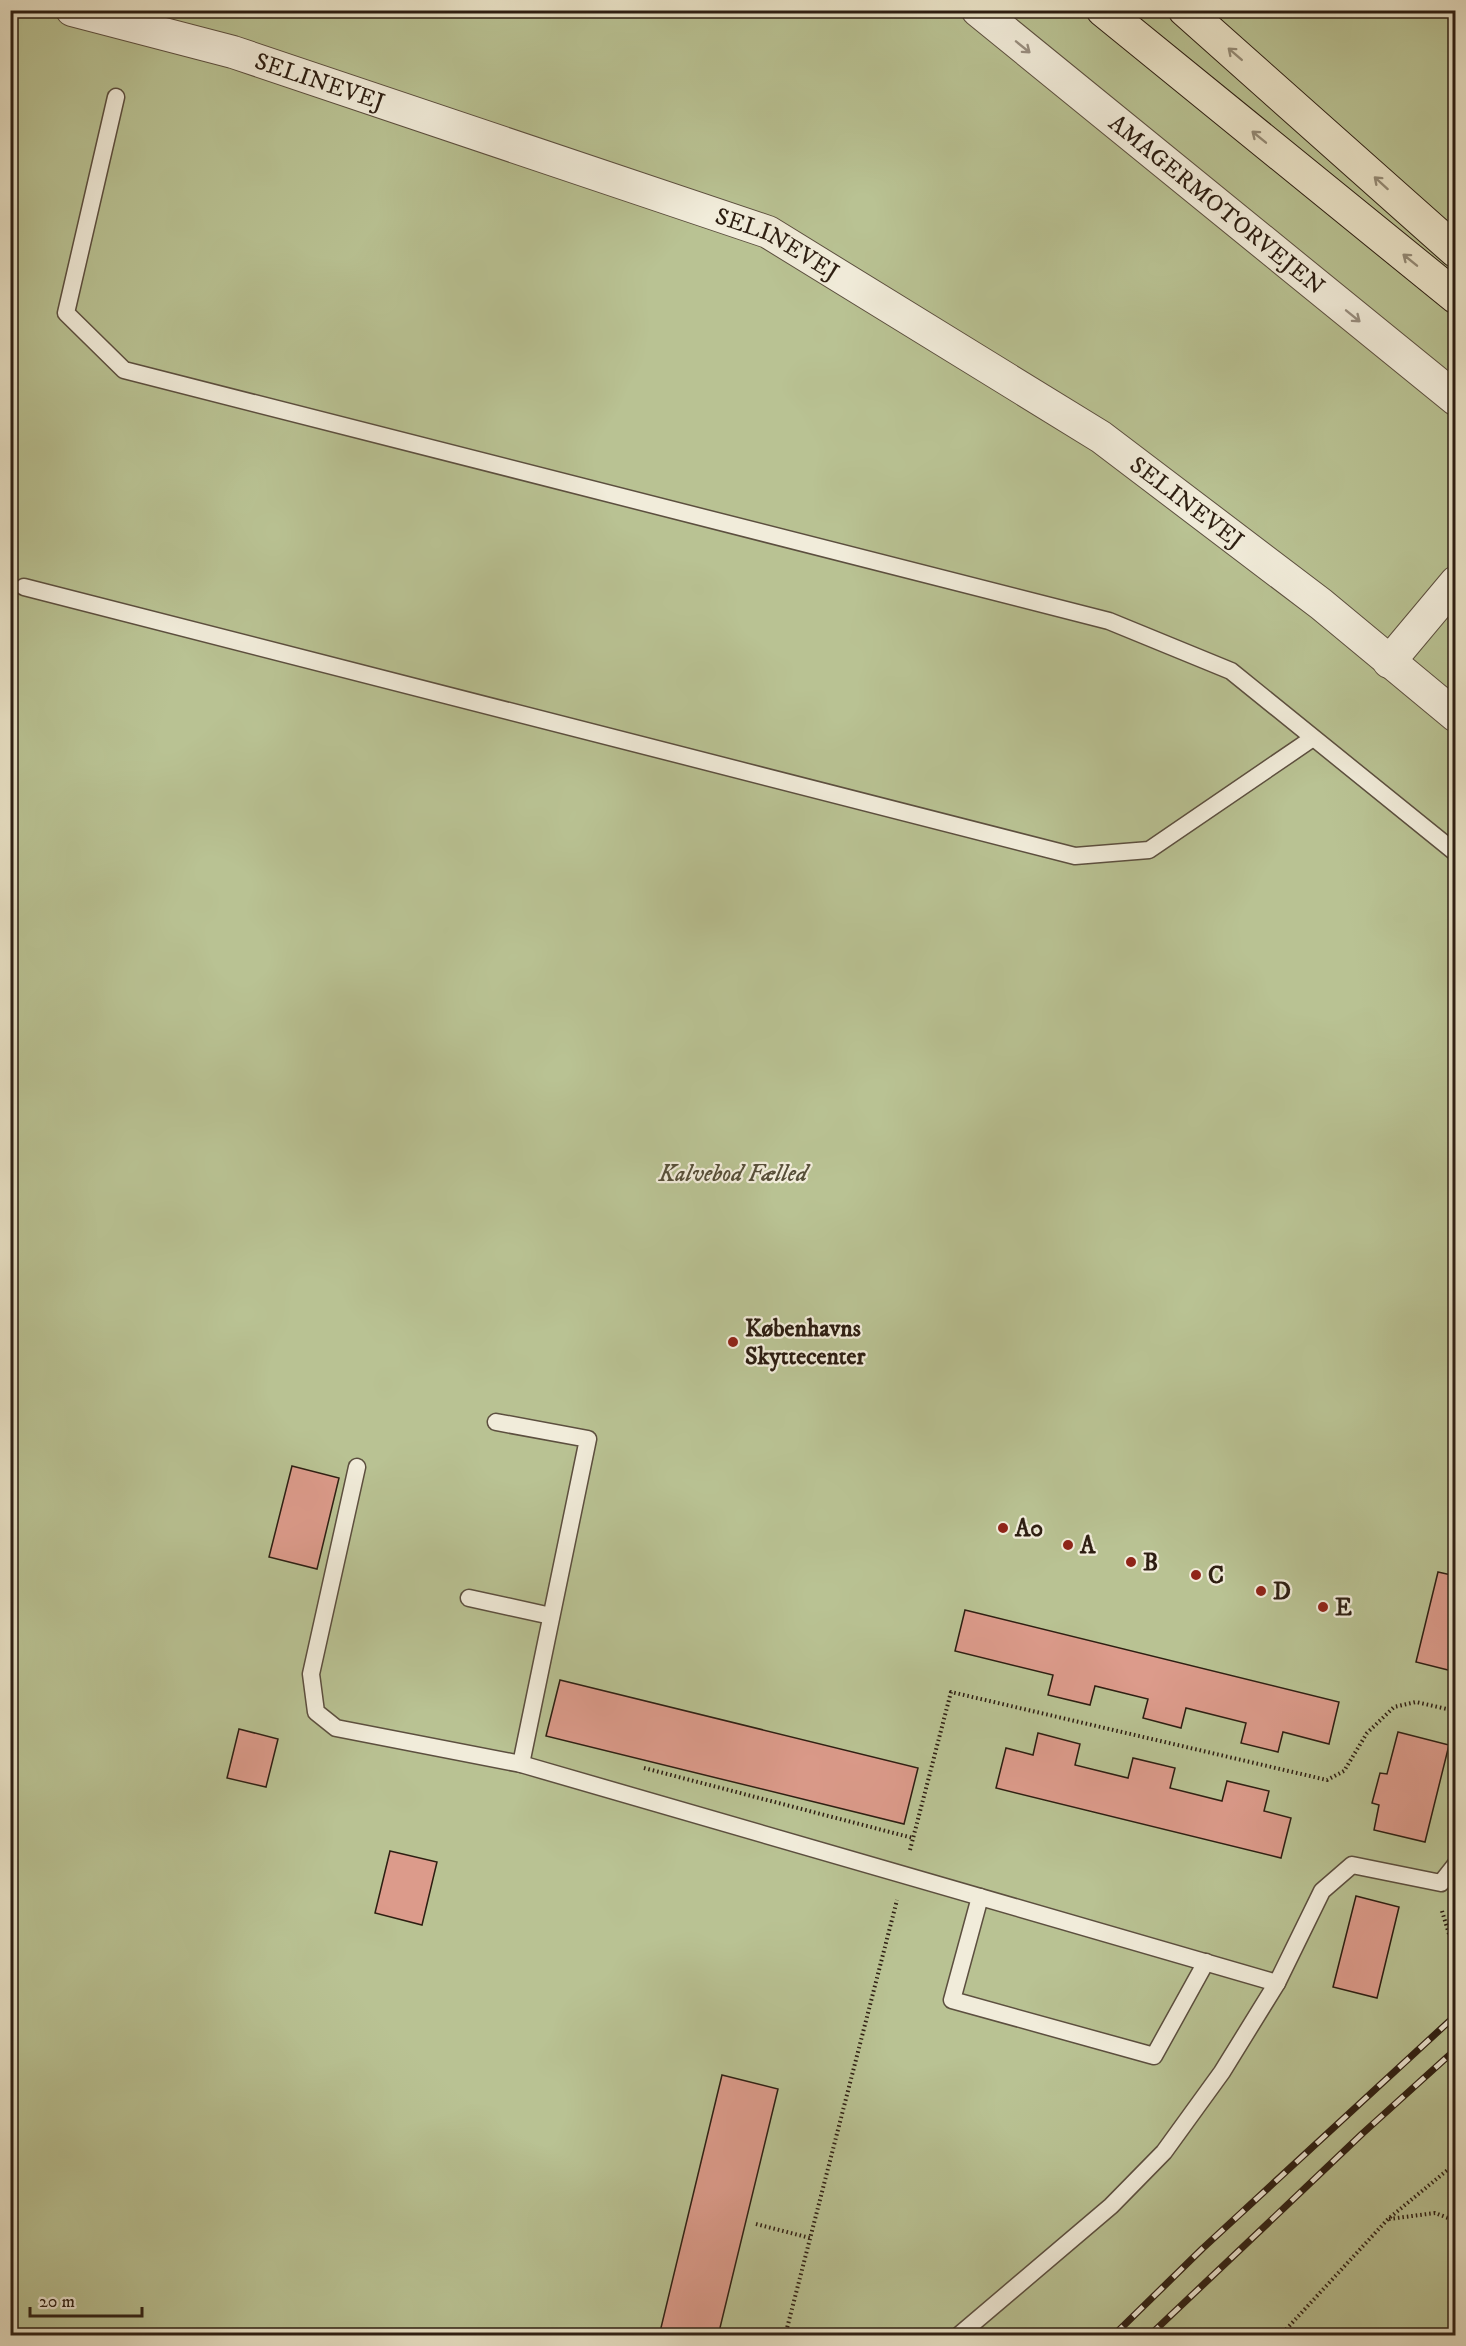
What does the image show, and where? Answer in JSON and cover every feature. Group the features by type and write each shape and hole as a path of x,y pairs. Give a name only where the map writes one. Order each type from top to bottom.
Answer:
{"highway":[{"path":"1103,10 1455,297"},
{"path":"1185,10 1455,251"}],"street":[{"name":"SELINEVEJ","path":"72,10 232,52 768,232 1101,436 1321,604 1455,716"},
{"name":"AMAGERMOTORVEJEN","path":"978,10 1455,399"},
{"path":"1389,662 1455,582"}],"lane":[{"path":"117,97 66,314 124,370 1109,621 1231,671 1455,853"},
{"path":"24,587 1075,856 1149,850 1313,738"},
{"path":"496,1422 588,1439 521,1764"},
{"path":"357,1467 311,1674 316,1713 336,1728 521,1764 1277,1983"},
{"path":"469,1598 551,1616"},
{"path":"958,2336 1111,2206 1164,2152 1222,2072 1277,1983 1322,1891 1352,1865 1441,1883 1455,1864"},
{"path":"980,1897 952,2000 1154,2056 1206,1962"}],"path":[{"path":"638,1766 914,1838"},
{"path":"1280,2336 1388,2219 1455,2163"},
{"path":"1388,2219 1435,2213 1455,2222"},
{"path":"756,2224 810,2238"}],"green space":[{"name":"Kalvebod Fælled","path":"11,11 1455,11 1455,2335 11,2335"}],"building":[{"path":"292,1466 339,1478 317,1569 269,1557"},
{"path":"1456,1483 1456,1504 1451,1503"},
{"path":"1438,1572 1456,1576 1456,1672 1416,1662"},
{"path":"965,1610 1339,1702 1329,1744 1283,1732 1278,1752 1241,1743 1246,1723 1186,1708 1181,1728 1143,1718 1148,1699 1095,1686 1090,1705 1048,1695 1053,1675 955,1651"},
{"path":"560,1680 918,1768 904,1824 546,1736"},
{"path":"239,1729 278,1739 266,1787 227,1778"},
{"path":"1398,1732 1449,1745 1425,1842 1374,1830 1379,1805 1372,1803 1380,1773 1387,1774"},
{"path":"1038,1733 1080,1744 1075,1765 1128,1778 1133,1758 1175,1768 1170,1788 1222,1801 1227,1781 1269,1791 1264,1811 1291,1818 1281,1858 996,1788 1006,1748 1033,1755"},
{"path":"390,1851 437,1862 422,1925 375,1913"},
{"path":"1356,1896 1399,1907 1377,1998 1333,1987"},
{"path":"722,2075 778,2089 718,2336 659,2336"}],"railway":[{"path":"1113,2336 1202,2249 1456,2015"},
{"path":"1149,2336 1363,2133 1456,2049"}],"place":[{"name":"Københavns Skyttecenter","path":"733,1342"},
{"name":"A0","path":"1003,1528"},
{"name":"A","path":"1068,1545"},
{"name":"B","path":"1131,1562"},
{"name":"C","path":"1196,1575"},
{"name":"D","path":"1261,1591"},
{"name":"E","path":"1323,1607"}]}
